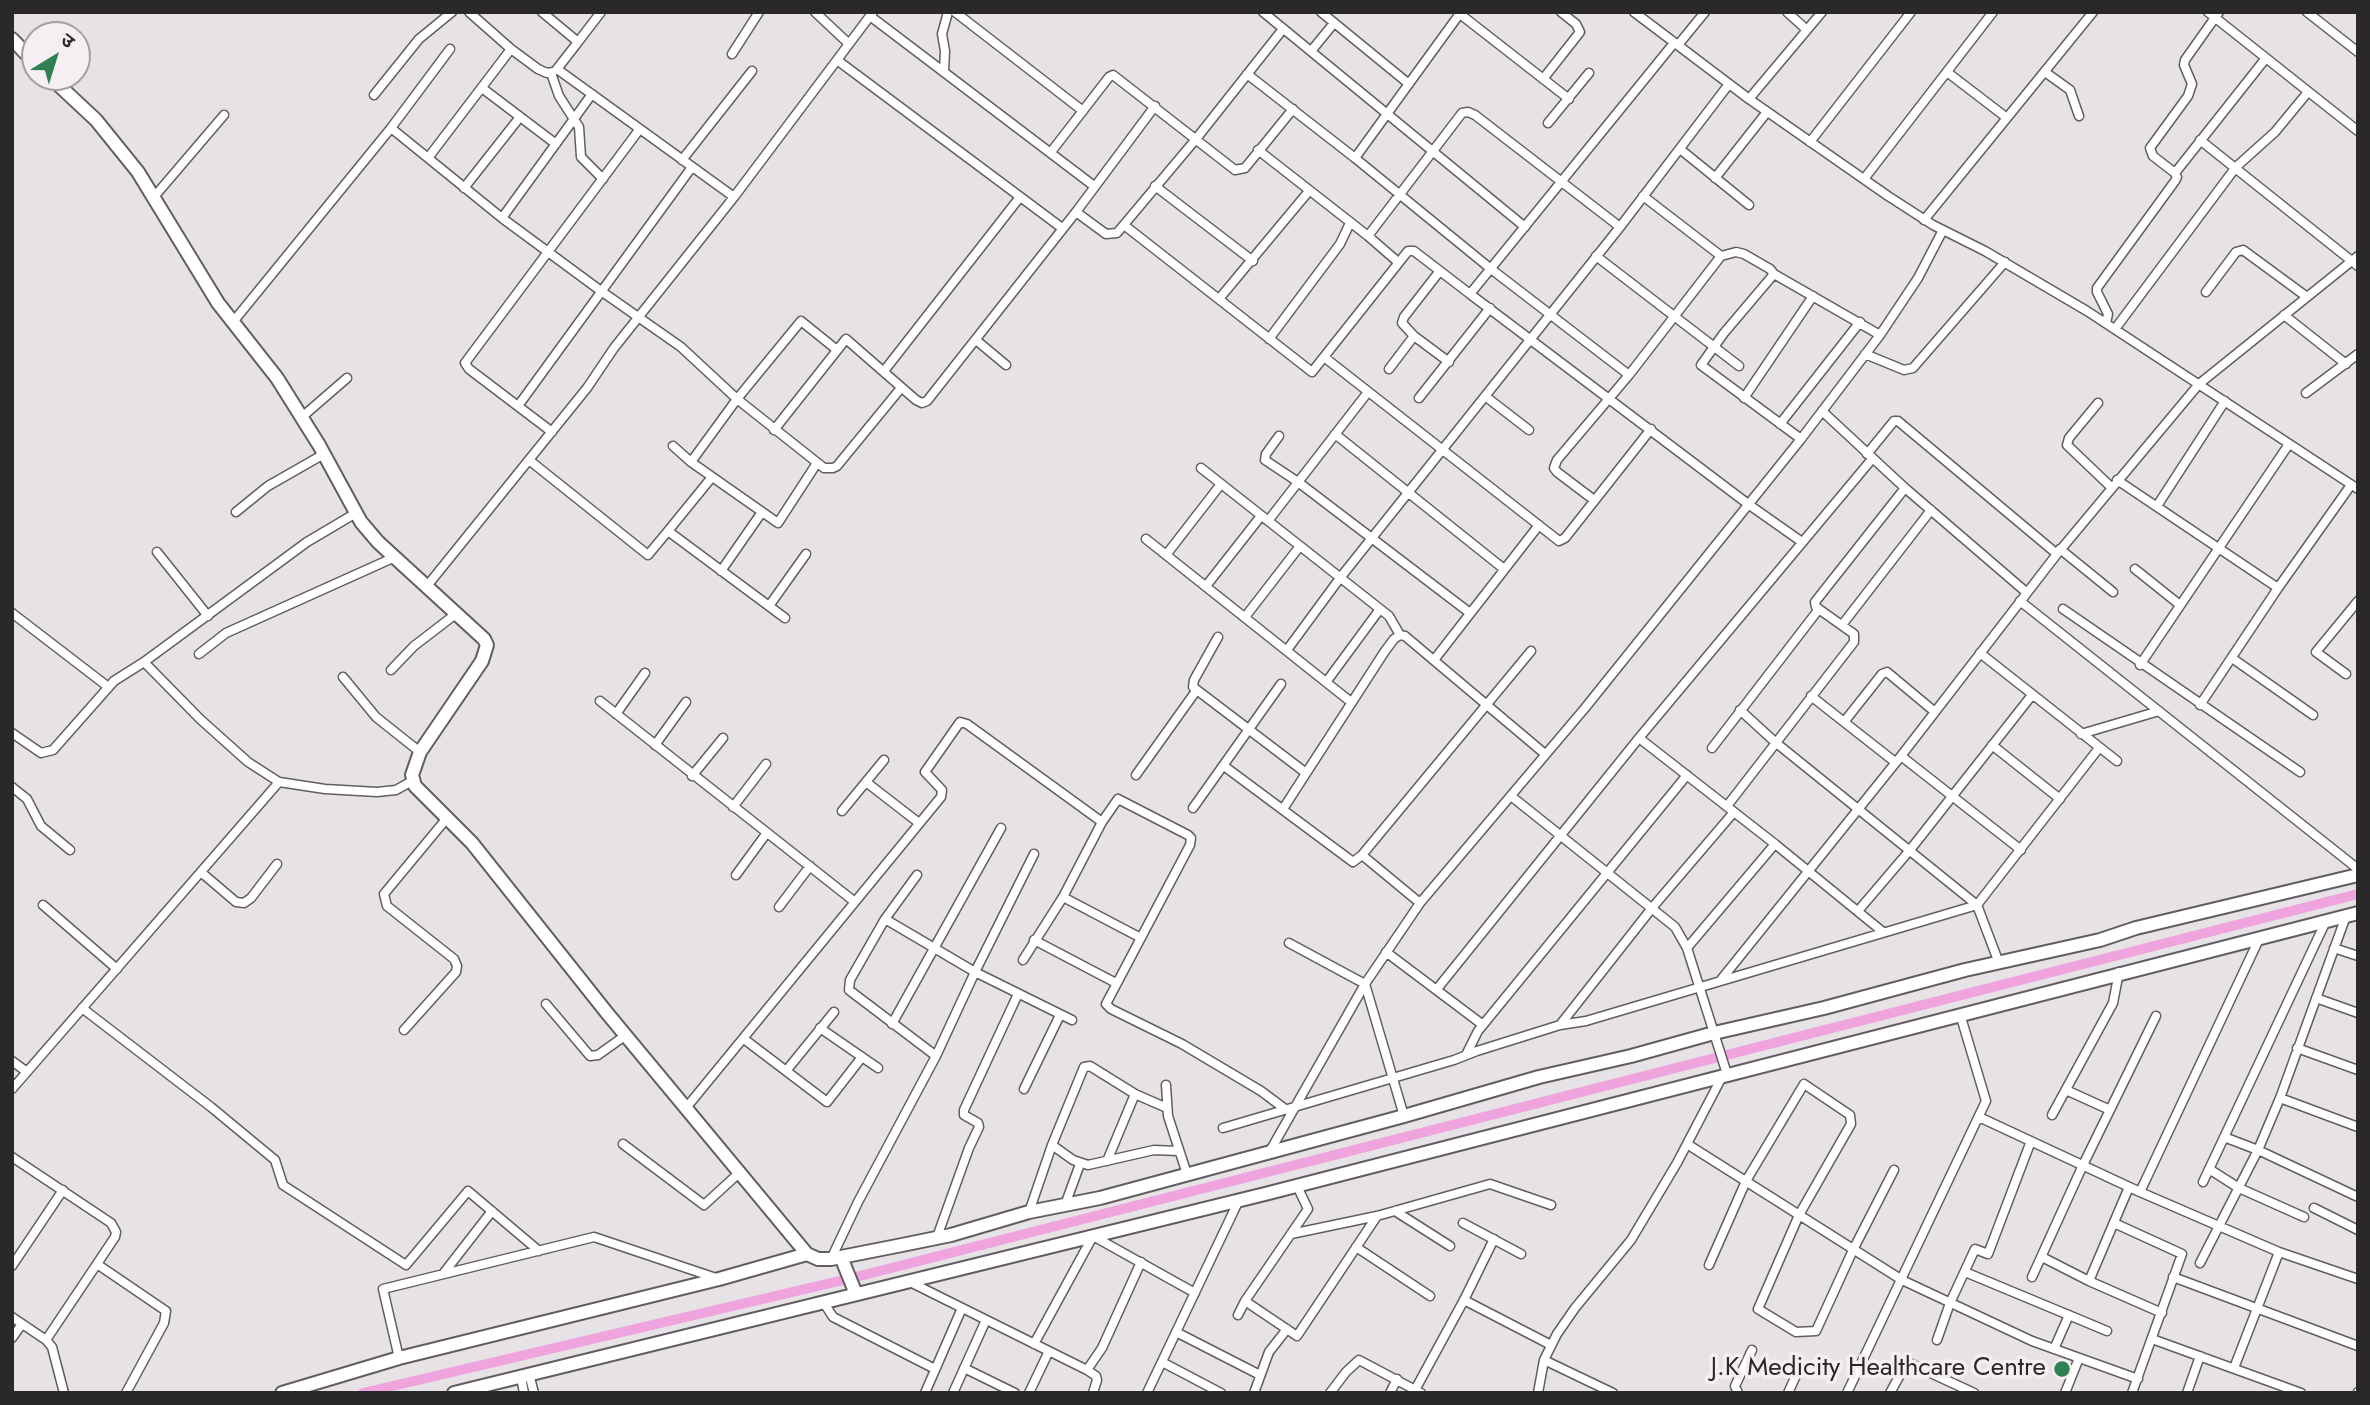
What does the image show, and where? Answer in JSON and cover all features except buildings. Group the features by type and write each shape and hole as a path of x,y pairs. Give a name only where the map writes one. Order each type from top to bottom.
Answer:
{"street":[{"path":"374,95 419,39 452,12"},
{"path":"470,12 510,49 538,69 554,71 593,94 734,197"},
{"path":"542,12 578,42"},
{"path":"554,71 601,12"},
{"path":"815,12 848,43"},
{"path":"944,71 942,34 948,12"},
{"path":"955,12 1083,111"},
{"path":"1263,12 1525,227"},
{"path":"1321,12 1409,84"},
{"path":"1543,79 1580,32 1576,24 1561,12"},
{"path":"1634,12 1748,99 1924,219 2005,262 2106,323 2355,487 2278,588 2200,705"},
{"path":"1470,294 1705,12"},
{"path":"1787,12 1807,30"},
{"path":"1748,99 1822,12"},
{"path":"1810,142 1910,12"},
{"path":"2307,12 2358,52"},
{"path":"732,54 757,13"},
{"path":"427,586 587,388 614,348 734,197 872,14 1094,186"},
{"path":"1355,158 1457,14 1569,99"},
{"path":"1864,179 1947,72 1987,14"},
{"path":"1924,219 2089,14"},
{"path":"2106,323 2108,314 2096,292 2097,288 2177,177 2154,156 2150,148 2188,96 2192,84 2184,65 2185,60 2214,14 2308,92 2356,126"},
{"path":"1312,50 1334,23"},
{"path":"1076,212 1106,234 1116,233 1196,139 1283,29"},
{"path":"233,322 391,128 450,49"},
{"path":"428,158 510,49"},
{"path":"2175,173 2266,58"},
{"path":"836,60 1062,228"},
{"path":"554,71 559,96 575,118 580,133 581,158 603,180"},
{"path":"682,160 752,71"},
{"path":"1947,72 2007,118"},
{"path":"2045,72 2070,90 2079,116"},
{"path":"1548,123 1588,73"},
{"path":"1247,74 1293,108 1491,269 1629,375"},
{"path":"1051,152 1114,75 1238,171 1245,168 1293,108"},
{"path":"1286,650 1730,84"},
{"path":"482,88 556,144"},
{"path":"65,91 96,120 138,172 218,303 277,378 302,417 360,522 484,639 487,651 420,751 413,768 412,781 472,843 739,1173 807,1254 818,1259 839,1261 1029,1212 1100,1198 1539,1077 2358,875"},
{"path":"2115,329 2236,167 2274,132 2308,92"},
{"path":"502,218 593,94"},
{"path":"774,430 846,339 901,388 924,403 1076,212 1155,106"},
{"path":"1368,236 1462,113 1468,112 1620,227"},
{"path":"1715,178 1767,112"},
{"path":"154,197 224,115"},
{"path":"464,188 520,117"},
{"path":"391,128 502,218 601,292 681,347 737,400 817,463 830,469 837,466 901,388"},
{"path":"552,432 468,369 465,363 639,130"},
{"path":"1720,981 1898,759 2058,552 2199,384 2356,261 2200,140"},
{"path":"1679,149 1749,205"},
{"path":"1258,150 1398,262"},
{"path":"518,406 692,167"},
{"path":"1155,186 1252,261"},
{"path":"1219,299 1309,191"},
{"path":"1643,196 1721,256"},
{"path":"884,371 1020,197"},
{"path":"1269,339 1340,244 1350,223"},
{"path":"1124,225 1312,372 1398,262 1411,250 1802,542"},
{"path":"1270,1151 1289,1108 1365,984 1420,903 1511,796 1801,439 1880,335 1918,278 1943,230"},
{"path":"2206,292 2236,252 2243,250 2307,297"},
{"path":"1594,500 1554,468 1557,460 1629,375 1721,256 1737,252 1744,254 1880,335"},
{"path":"1596,256 1739,366"},
{"path":"1866,354 1904,370 1913,368 2005,262"},
{"path":"1439,272 1402,321 1415,336 1449,362"},
{"path":"1774,274 1701,365 1801,439"},
{"path":"1744,398 1813,296"},
{"path":"1419,398 1490,308"},
{"path":"2284,315 2346,364"},
{"path":"691,462 737,400 802,321 837,349"},
{"path":"1780,424 1860,322"},
{"path":"1389,369 1415,336"},
{"path":"976,340 1006,365"},
{"path":"2306,393 2358,354"},
{"path":"1325,357 1556,539 1562,540 1651,429"},
{"path":"302,417 346,378"},
{"path":"1206,586 1298,482 1368,392"},
{"path":"1485,396 1529,430"},
{"path":"2157,506 2225,401"},
{"path":"2098,403 2069,438 2067,445 2111,488"},
{"path":"1822,411 1870,457 2026,592"},
{"path":"1437,989 1639,738 1802,542 1870,457 1894,421 1898,421 2058,552 2113,592"},
{"path":"1335,434 1504,569"},
{"path":"1279,436 1266,454 1265,460 1298,482 1469,613"},
{"path":"2140,664 2289,444"},
{"path":"673,446 691,462 778,523 817,463"},
{"path":"236,512 268,486 324,454"},
{"path":"529,460 648,555 712,477"},
{"path":"1201,468 1380,609 1394,622 1400,635 1405,636 1545,754"},
{"path":"2118,480 2278,588"},
{"path":"1166,555 1221,484"},
{"path":"1560,1025 1731,809 1775,742 1855,640 1854,634 1819,609 1815,602 1905,488"},
{"path":"1842,625 1931,510"},
{"path":"721,571 762,512"},
{"path":"12,733 41,753 53,750 107,686 208,616 307,542 356,513"},
{"path":"1434,660 1539,524"},
{"path":"667,531 785,618"},
{"path":"1146,539 1351,702"},
{"path":"1245,617 1300,546"},
{"path":"157,552 208,616"},
{"path":"769,606 806,554"},
{"path":"199,654 226,634 395,557"},
{"path":"2135,569 2180,605"},
{"path":"2020,601 2358,869"},
{"path":"2346,674 2316,652 2358,601"},
{"path":"1327,681 1380,609"},
{"path":"1712,748 1819,609"},
{"path":"2063,609 2300,772"},
{"path":"12,613 107,686"},
{"path":"391,670 406,653 457,613"},
{"path":"1283,809 1351,702 1390,645 1400,635"},
{"path":"1218,637 1194,680 1193,687 1306,773"},
{"path":"1224,766 1353,862 1362,855 1531,651"},
{"path":"1980,653 2117,761"},
{"path":"2232,658 2313,715"},
{"path":"144,662 200,719 248,762 279,782 325,789 377,792 396,790 412,781"},
{"path":"1844,722 1881,674 1887,671 1935,712"},
{"path":"617,714 645,673"},
{"path":"343,677 376,717 420,751"},
{"path":"1193,808 1281,684"},
{"path":"1136,775 1196,691"},
{"path":"1857,911 1910,849 2032,695"},
{"path":"1811,696 1844,722 1952,796 2021,850"},
{"path":"600,701 855,902"},
{"path":"655,745 686,702"},
{"path":"1740,710 1775,742 1977,905 2000,963"},
{"path":"2081,734 2159,711"},
{"path":"686,1108 943,794 926,775 926,767 957,725 963,722 1102,822"},
{"path":"692,776 723,738"},
{"path":"1639,738 1883,932"},
{"path":"1992,745 2060,799"},
{"path":"1223,1128 1560,1025 1586,1021 1977,905 2099,748"},
{"path":"842,811 884,760"},
{"path":"733,807 766,764"},
{"path":"1465,1056 1483,1025 1687,775"},
{"path":"12,1089 279,782"},
{"path":"866,782 919,823"},
{"path":"12,787 27,799 38,823 70,850"},
{"path":"1511,796 1675,927 1687,948 1701,986 1725,1075 1632,1240 1575,1308 1550,1345 1544,1360 1538,1393"},
{"path":"1023,961 1063,897 1102,822 1116,801 1121,800 1191,838 1190,845 1106,1000 1107,1006 1182,1044 1289,1108"},
{"path":"404,1030 456,972 457,966 454,959 387,906 384,894 447,818"},
{"path":"892,1024 1001,828"},
{"path":"736,875 766,834"},
{"path":"1687,948 1775,844"},
{"path":"855,1290 839,1261 858,1202 936,1056 1034,854"},
{"path":"1362,855 1420,903"},
{"path":"202,873 236,902 244,903 251,898 277,864"},
{"path":"779,907 810,866"},
{"path":"917,874 885,919 848,985 852,994 936,1056"},
{"path":"1063,897 1141,938"},
{"path":"43,905 117,969"},
{"path":"454,1393 824,1303 855,1290 910,1282 1297,1186 2352,914"},
{"path":"2200,1263 2258,1150 2280,1098 2334,948 2352,914"},
{"path":"885,919 975,972 1072,1020"},
{"path":"2203,1182 2326,920"},
{"path":"2140,1192 2260,937"},
{"path":"1034,940 1116,983"},
{"path":"1289,943 1365,984 1404,1116"},
{"path":"2334,948 2358,956"},
{"path":"1386,952 1483,1025"},
{"path":"2052,1115 2113,1003 2119,972"},
{"path":"937,1237 979,1127 978,1123 964,1115 964,1110 1018,993"},
{"path":"2316,998 2358,1013"},
{"path":"546,1004 590,1056 598,1055 626,1035"},
{"path":"82,1008 275,1160 283,1185 406,1265 468,1192 540,1251"},
{"path":"786,1071 834,1012"},
{"path":"1847,1393 1986,1101 1960,1014"},
{"path":"1024,1089 1060,1015"},
{"path":"2032,1277 2156,1016"},
{"path":"820,1028 878,1068"},
{"path":"744,1038 827,1102 862,1057"},
{"path":"2297,1048 2358,1070"},
{"path":"12,1061 27,1072"},
{"path":"1029,1212 1052,1145 1084,1067 1090,1066 1135,1094 1167,1108"},
{"path":"1709,1265 1746,1181 1804,1084 1850,1115 1851,1124 1799,1215 1758,1310 1796,1332 1816,1331 1894,1170"},
{"path":"1166,1086 1167,1108 1187,1174"},
{"path":"2066,1090 2110,1110"},
{"path":"1107,1161 1135,1094"},
{"path":"2280,1098 2358,1127"},
{"path":"1979,1117 2218,1226 2279,1252 2358,1279"},
{"path":"2224,1137 2358,1197"},
{"path":"1937,1340 1950,1303 1975,1249 1988,1254 2031,1141"},
{"path":"623,1144 704,1205 739,1173"},
{"path":"1687,1144 1902,1280 2032,1341 2138,1379"},
{"path":"1052,1145 1080,1164 1088,1165 1154,1150 1179,1151"},
{"path":"12,1157 115,1227 115,1237 46,1340"},
{"path":"1065,1205 1080,1164"},
{"path":"2209,1169 2239,1188 2304,1217"},
{"path":"1291,1234 1377,1216 1490,1184 1551,1205"},
{"path":"1238,1315 1308,1209 1297,1186"},
{"path":"2089,1281 2129,1187"},
{"path":"12,1266 63,1190"},
{"path":"1147,1393 1240,1200"},
{"path":"2314,1208 2358,1230"},
{"path":"443,1274 492,1211"},
{"path":"1395,1211 1450,1246"},
{"path":"1245,1301 1297,1336 1377,1216"},
{"path":"1463,1223 1521,1254"},
{"path":"2114,1223 2182,1254 2132,1393"},
{"path":"1093,1236 1195,1293"},
{"path":"1034,1344 1093,1236"},
{"path":"399,1358 383,1289 443,1274 594,1237 719,1279"},
{"path":"1330,1393 1359,1360 1418,1391 1494,1239"},
{"path":"1356,1247 1430,1296"},
{"path":"2234,1368 2279,1252"},
{"path":"282,1393 399,1358 719,1279 807,1254"},
{"path":"2042,1257 2162,1313"},
{"path":"1087,1370 1102,1348 1141,1262"},
{"path":"97,1264 166,1311 163,1323 126,1393"},
{"path":"1965,1272 2107,1331"},
{"path":"2173,1277 2358,1346"},
{"path":"910,1282 1087,1370 1096,1376 1093,1393"},
{"path":"1464,1300 1550,1345"},
{"path":"824,1303 834,1317 935,1369"},
{"path":"925,1393 962,1308"},
{"path":"2054,1349 2069,1315"},
{"path":"12,1317 46,1340 55,1355 64,1393"},
{"path":"953,1393 986,1320"},
{"path":"12,1338 22,1324"},
{"path":"1257,1391 1269,1352 1287,1329"},
{"path":"1176,1332 1260,1375"},
{"path":"2152,1339 2301,1393"},
{"path":"1738,1393 1735,1386 1752,1350"},
{"path":"1029,1393 1049,1351"},
{"path":"2187,1393 2200,1356"},
{"path":"2065,1393 2079,1358"},
{"path":"1544,1360 1613,1393"},
{"path":"1162,1362 1222,1393"},
{"path":"1890,1393 1907,1362 1974,1393"},
{"path":"964,1368 1015,1393"},
{"path":"1788,1393 1799,1369"},
{"path":"524,1393 525,1376"},
{"path":"525,1376 534,1393"},
{"path":"1390,1393 1397,1379"}],"waterway":[{"path":"363,1393 852,1278 2358,894"}],"place":[{"name":"J.K Medicity Healthcare Centre","path":"2062,1369"}]}
